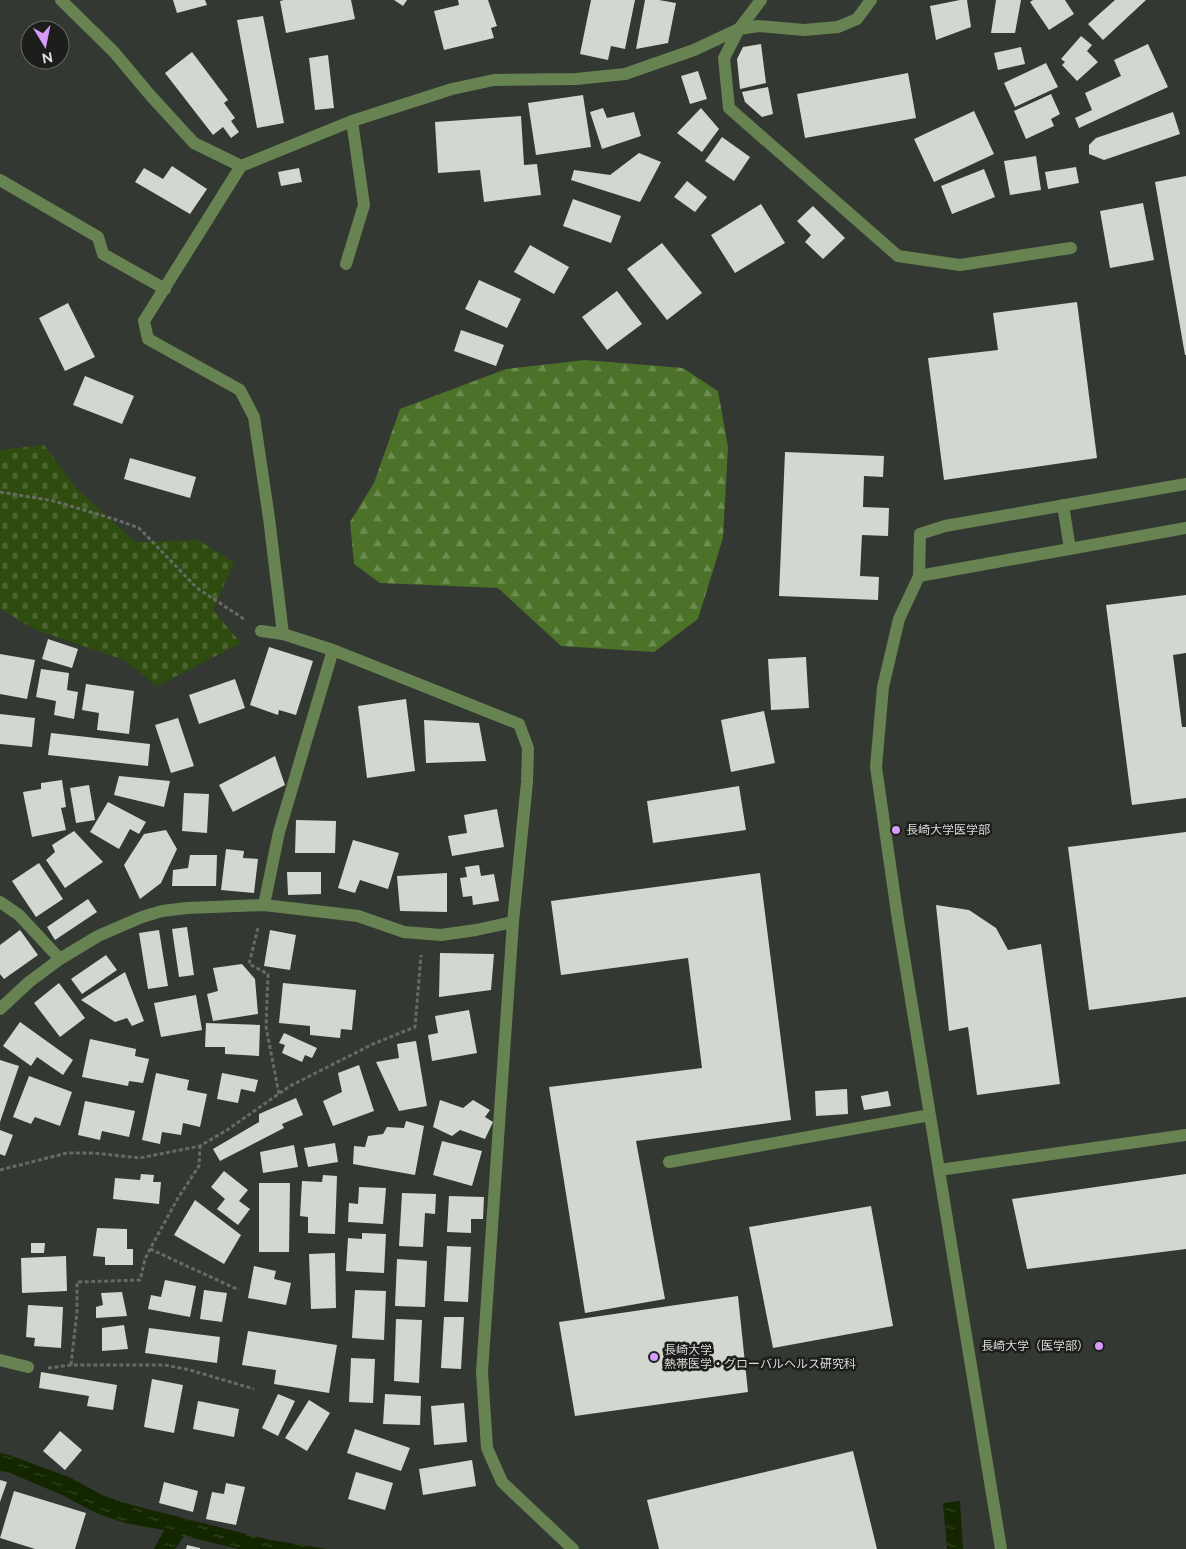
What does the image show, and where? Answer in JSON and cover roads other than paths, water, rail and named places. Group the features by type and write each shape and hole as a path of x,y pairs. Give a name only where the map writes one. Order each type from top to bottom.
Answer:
{"street":[{"path":"61,0 114,52 194,143 241,166"},
{"path":"761,0 739,29 724,58 729,108 898,256 960,265 1071,248"},
{"path":"283,634 254,417 240,390 148,339 144,321 241,166 352,121 452,88 494,80 576,79 625,74 694,50 739,29 758,26 804,30 838,27 858,19 871,0"},
{"path":"346,264 364,205 352,121"},
{"path":"0,180 98,237 104,254 165,289"},
{"path":"1001,1549 898,920 876,768 883,687 899,619 919,576 920,534 945,526 1186,484"},
{"path":"1063,506 1070,549"},
{"path":"919,576 1186,528"},
{"path":"261,631 283,634 333,650 520,724 528,748 527,782 513,922 482,1372 487,1448 502,1482 573,1549"},
{"path":"264,905 279,832 333,650"},
{"path":"0,902 19,915 60,959"},
{"path":"0,1009 29,982 60,959 98,936 142,917 162,911 187,908 264,905 358,916 404,932 441,936 513,922"},
{"path":"669,1162 930,1115"},
{"path":"939,1170 1186,1135"},
{"path":"0,1360 28,1367"}],"water":[{"path":"0,1453 69,1477 104,1496 132,1505 270,1540 328,1549 239,1549 184,1536 175,1549 154,1549 164,1530 125,1523 96,1513 62,1495 8,1472 0,1471"},
{"path":"960,1501 963,1549 947,1549 943,1503"}],"place":[{"name":"長崎大学医学部","path":"896,830"},
{"name":"長崎大学（医学部）","path":"1099,1346"},
{"name":"長崎大学 熱帯医学・グローバルヘルス研究科","path":"654,1357"}]}
